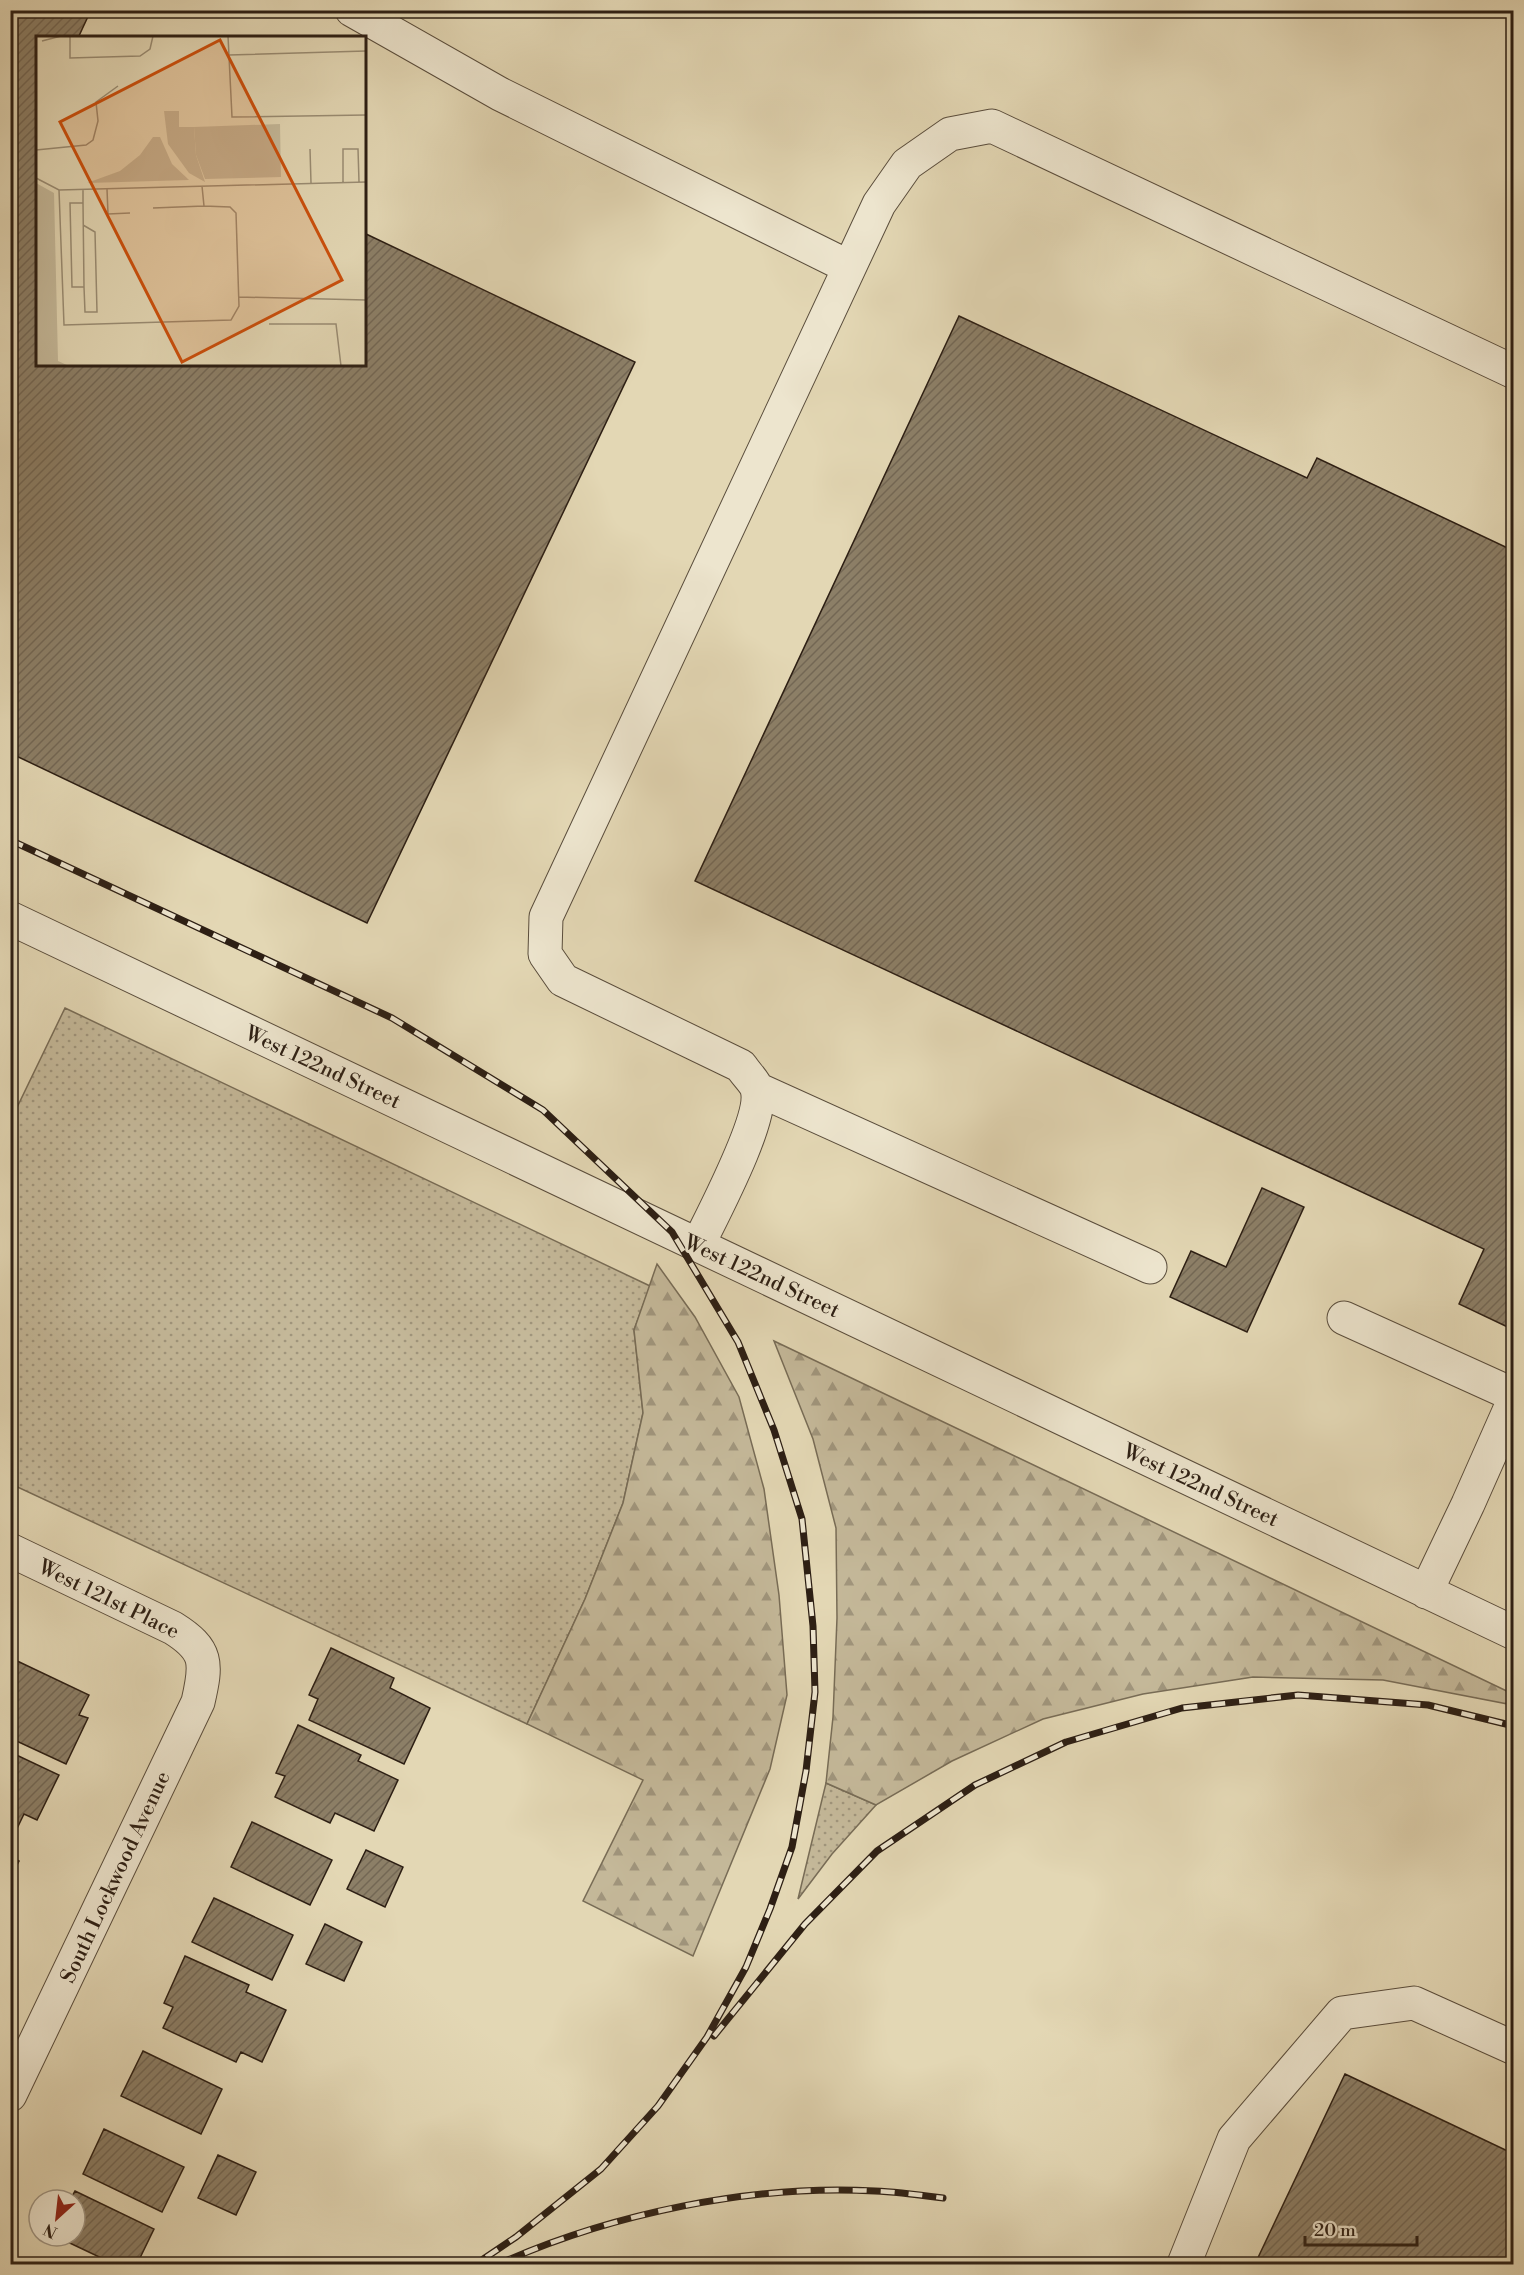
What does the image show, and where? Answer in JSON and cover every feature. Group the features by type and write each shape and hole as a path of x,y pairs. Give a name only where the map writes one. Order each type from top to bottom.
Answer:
{"street":[{"path":"352,10 500,94 849,267"},
{"path":"1150,1267 757,1089 741,1066 563,980 545,954 546,917 879,204 907,164 950,134 992,126 1514,372"},
{"name":"West 122nd Street","path":"10,918 1514,1633"},
{"path":"698,1245 740,1155 756,1114 757,1089"},
{"path":"1344,1318 1514,1395"},
{"path":"1426,1592 1514,1400"},
{"name":"West 121st Place","path":"10,1551 173,1628 189,1639 201,1655"},
{"name":"South Lockwood Avenue","path":"10,2095 198,1702 204,1675 201,1655"},
{"path":"1184,2265 1234,2139 1342,2013 1414,2003 1514,2048"}],"green space":[{"path":"65,1008 650,1286 634,1330 643,1413 623,1503 585,1599 527,1724 11,1484 10,1122"},
{"path":"657,1264 695,1317 739,1397 764,1489 779,1595 787,1695 770,1769 693,1956 583,1901 643,1780 527,1724 585,1599 623,1503 643,1413 634,1330"},
{"path":"774,1341 1513,1694 1513,1705 1383,1680 1253,1677 1143,1694 1043,1719 952,1761 876,1805 826,1783 833,1717 837,1618 836,1528 813,1439"},
{"path":"826,1783 876,1805 832,1854 798,1899"}],"building":[{"path":"10,10 91,10 79,36 36,36 36,366 366,366 366,234 635,362 367,923 10,753"},
{"path":"959,316 1307,478 1317,458 1514,551 1514,1330 1459,1304 1484,1249 695,881"},
{"path":"1262,1188 1304,1207 1247,1332 1170,1297 1191,1251 1226,1267"},
{"path":"331,1648 394,1678 390,1688 430,1708 404,1764 309,1720 318,1699 309,1695"},
{"path":"13,1659 89,1695 79,1715 88,1718 66,1764 10,1738 10,1664"},
{"path":"298,1725 361,1755 358,1761 398,1780 374,1831 335,1813 330,1823 275,1797 285,1776 276,1773"},
{"path":"10,1752 59,1775 37,1820 24,1814 11,1841"},
{"path":"252,1822 332,1860 310,1905 231,1867"},
{"path":"366,1850 403,1867 385,1907 347,1889"},
{"path":"10,1856 19,1861 10,1879"},
{"path":"214,1898 293,1935 272,1980 192,1942"},
{"path":"325,1924 362,1942 344,1981 306,1964"},
{"path":"185,1956 249,1985 246,1992 286,2010 262,2062 241,2052 236,2062 163,2028 173,2007 164,2003"},
{"path":"143,2051 222,2089 201,2134 121,2096"},
{"path":"1345,2074 1514,2154 1514,2264 1255,2264"},
{"path":"104,2129 184,2167 162,2212 83,2174"},
{"path":"218,2155 256,2172 236,2215 198,2198"},
{"path":"87,2197 154,2229 137,2264 114,2264 80,2248 87,2248"}],"railway":[{"path":"10,840 392,1018 543,1110 672,1232 738,1342 774,1430 802,1519 813,1626 815,1692 806,1771 792,1847 770,1909 746,1967 707,2037 658,2106 601,2169 516,2237 476,2264"},
{"path":"714,2036 805,1924 877,1851 975,1785 1066,1742 1182,1708 1298,1695 1428,1705 1514,1726"},
{"path":"499,2264 542,2246 634,2217 731,2198 780,2192 828,2190 884,2191 943,2198"}]}
